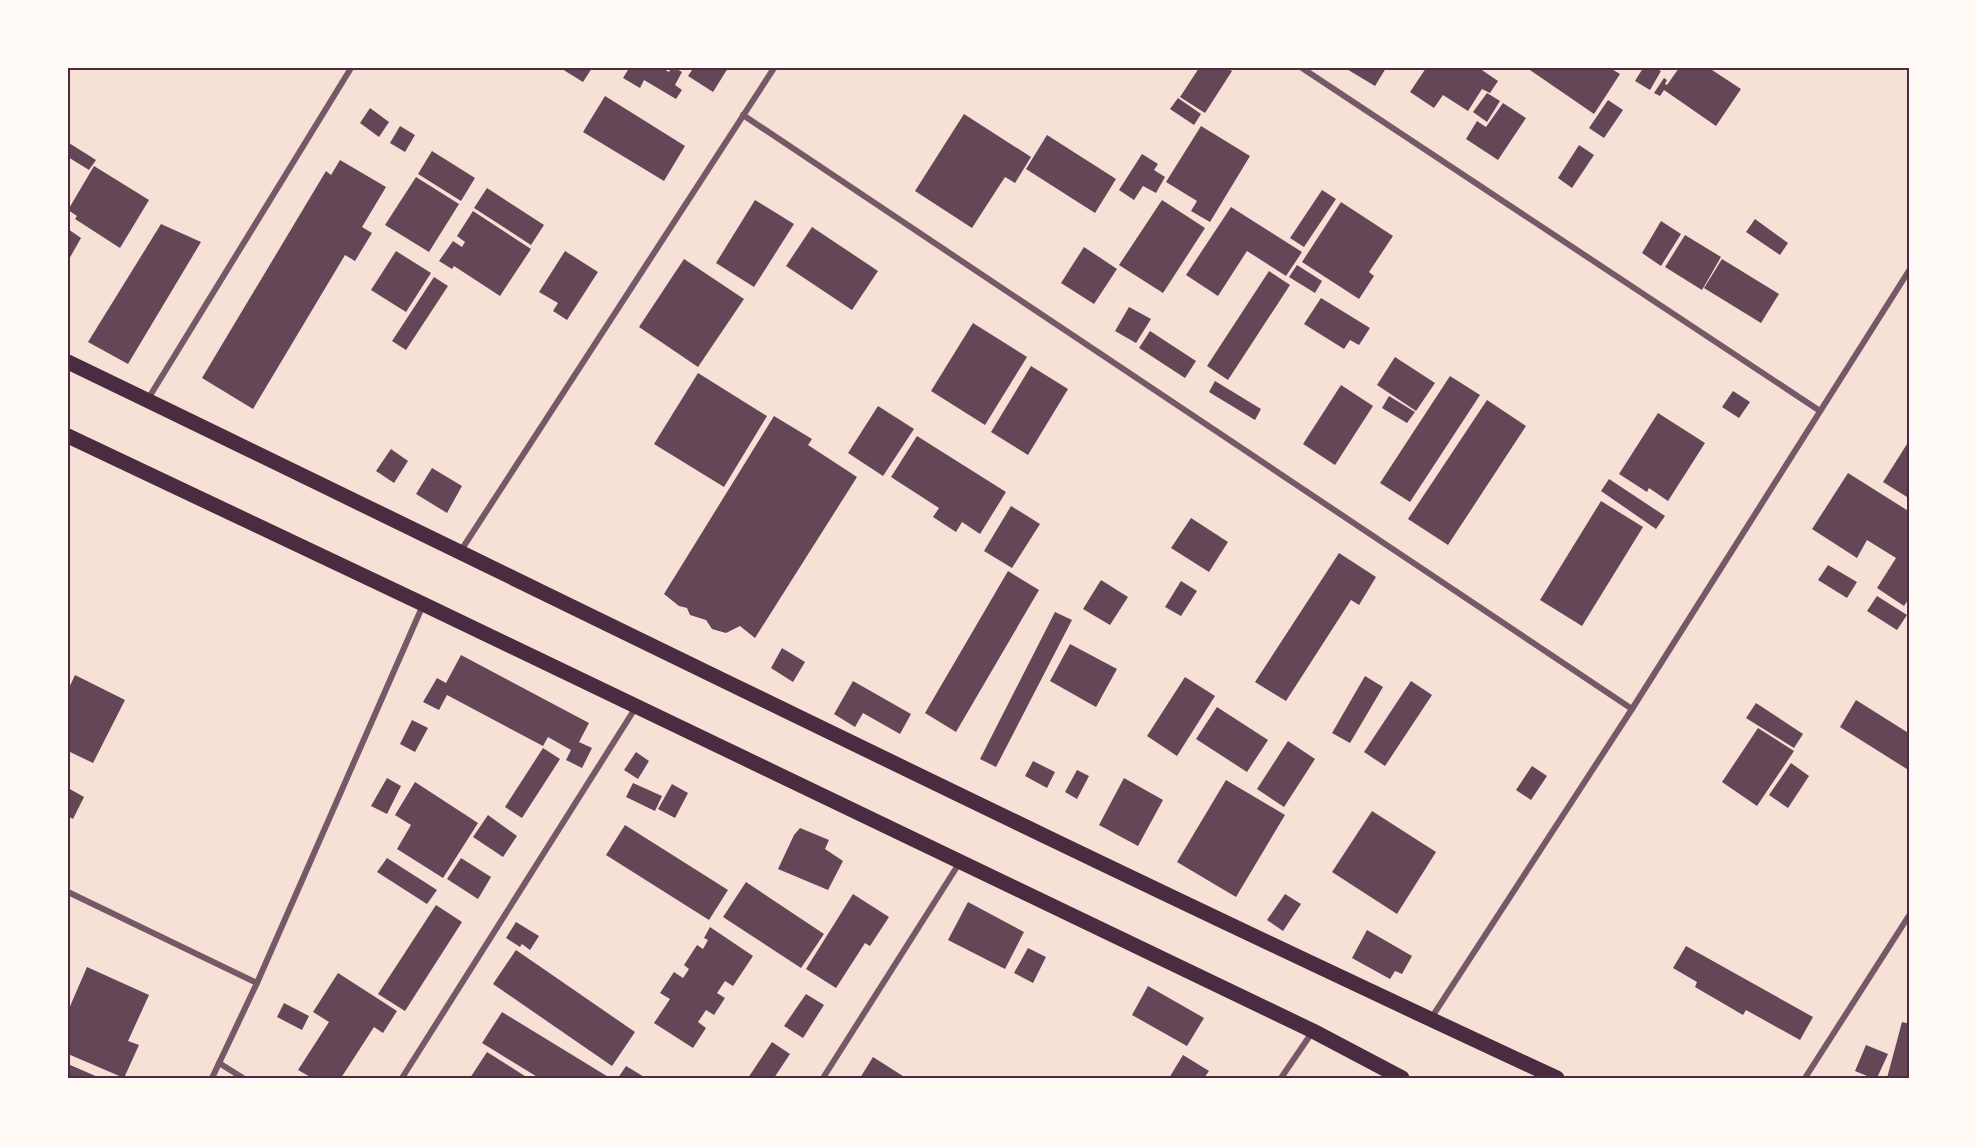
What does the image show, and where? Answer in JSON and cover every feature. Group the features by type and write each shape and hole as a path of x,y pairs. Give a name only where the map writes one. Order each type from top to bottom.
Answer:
{"main road":[{"path":"68,362 459,553 1430,1020 1557,1078"},
{"path":"68,436 1313,1031 1402,1078"}],"street":[{"path":"147,400 351,68"},
{"path":"459,553 774,68"},
{"path":"1302,68 1820,411"},
{"path":"743,115 1632,709"},
{"path":"1430,1020 1632,709 1910,270"},
{"path":"212,1078 257,983 423,604"},
{"path":"402,1078 636,707"},
{"path":"823,1078 960,862"},
{"path":"68,892 257,983"},
{"path":"1805,1078 1910,914"},
{"path":"1281,1078 1313,1031"},
{"path":"219,1063 243,1078"}],"building":[{"path":"563,68 592,68 583,82"},
{"path":"623,68 662,68 669,72 671,68 675,68 682,72 675,85 682,90 676,99 644,80 640,88 623,78 628,70"},
{"path":"689,68 728,68 713,92 688,76 692,70"},
{"path":"1199,68 1227,68 1232,71 1205,113 1180,97"},
{"path":"1345,68 1386,68 1375,86"},
{"path":"1426,68 1479,68 1498,81 1490,93 1482,89 1468,111 1443,95 1434,108 1410,92"},
{"path":"1527,68 1610,68 1620,74 1594,114"},
{"path":"1643,68 1654,68 1661,71 1650,90 1635,81"},
{"path":"1679,68 1709,68 1741,89 1716,126 1664,90 1660,96 1654,93 1664,78 1667,80 1665,84 1667,85"},
{"path":"1487,93 1500,101 1487,122 1473,112"},
{"path":"605,96 685,146 664,181 583,132"},
{"path":"1178,98 1201,114 1194,125 1170,109"},
{"path":"1608,100 1623,110 1604,138 1589,128"},
{"path":"1503,103 1526,118 1498,160 1466,139 1477,121 1486,127"},
{"path":"370,108 389,122 379,137 360,123"},
{"path":"964,114 1031,157 1015,183 1005,177 972,228 915,191"},
{"path":"400,126 415,135 405,152 390,143"},
{"path":"1201,126 1250,156 1210,222 1191,211 1197,201 1166,182"},
{"path":"1047,135 1116,179 1095,213 1026,169"},
{"path":"69,143 96,160 89,170 68,157"},
{"path":"1579,145 1594,155 1572,188 1558,178"},
{"path":"432,151 475,178 461,201 418,174"},
{"path":"1142,154 1158,164 1154,170 1165,177 1156,193 1143,186 1134,200 1119,190"},
{"path":"340,160 386,187 362,227 372,233 355,261 345,255 253,409 202,378 326,171 331,175"},
{"path":"94,166 149,200 120,248 75,219 77,216 68,210"},
{"path":"416,177 459,204 429,252 385,225"},
{"path":"487,188 544,225 531,245 474,208"},
{"path":"1322,190 1336,199 1304,247 1290,238"},
{"path":"755,200 794,224 754,287 716,263"},
{"path":"1162,200 1205,228 1163,293 1119,265"},
{"path":"1341,202 1393,236 1369,272 1374,276 1359,299 1302,262"},
{"path":"1231,207 1302,252 1286,276 1247,251 1218,296 1186,275"},
{"path":"473,211 531,249 500,296 454,266 452,269 439,261 453,241 462,247 465,242 457,236"},
{"path":"1755,219 1788,243 1780,255 1746,232"},
{"path":"1661,221 1681,234 1661,266 1642,253"},
{"path":"161,224 201,242 128,364 88,342"},
{"path":"812,227 878,271 852,310 786,266"},
{"path":"68,229 81,238 68,261"},
{"path":"1685,235 1721,257 1702,290 1665,267"},
{"path":"1084,247 1117,269 1094,304 1061,283"},
{"path":"396,251 431,273 406,312 371,290"},
{"path":"565,251 598,272 567,320 553,311 558,303 539,292"},
{"path":"684,259 744,299 698,367 639,327"},
{"path":"1722,259 1779,294 1761,323 1704,288"},
{"path":"1297,265 1322,281 1315,293 1289,277"},
{"path":"1269,271 1290,285 1228,380 1207,366"},
{"path":"434,277 448,286 406,350 392,341"},
{"path":"1321,298 1370,328 1359,345 1350,340 1344,349 1304,324"},
{"path":"1129,307 1151,319 1136,343 1115,331"},
{"path":"973,323 1027,357 985,425 931,391"},
{"path":"1150,331 1196,361 1185,378 1139,348"},
{"path":"1395,357 1435,383 1416,411 1377,385"},
{"path":"1031,366 1068,389 1028,455 991,432"},
{"path":"698,373 767,416 724,487 654,444"},
{"path":"1450,376 1480,395 1410,502 1380,483"},
{"path":"1215,381 1261,409 1255,420 1209,392"},
{"path":"1341,385 1373,406 1335,465 1303,444"},
{"path":"1733,391 1750,402 1739,418 1722,407"},
{"path":"1389,396 1415,412 1407,423 1382,408"},
{"path":"1487,400 1526,426 1448,545 1408,519"},
{"path":"878,406 914,429 883,476 848,453"},
{"path":"1658,413 1705,443 1668,501 1649,488 1647,492 1619,474"},
{"path":"774,416 812,439 808,445 857,477 755,638 740,626 726,633 712,629 706,620 690,615 687,608 679,606 664,594"},
{"path":"917,436 1006,492 980,534 962,522 956,532 933,517 939,508 891,477"},
{"path":"1907,444 1910,445 1910,493 1907,497 1883,482"},
{"path":"391,449 408,461 394,483 376,471"},
{"path":"432,468 462,486 447,513 416,494"},
{"path":"1848,473 1910,512 1910,597 1904,606 1877,588 1896,558 1867,540 1857,558 1812,529"},
{"path":"1609,479 1665,516 1656,529 1601,491"},
{"path":"1601,501 1643,527 1582,626 1540,600"},
{"path":"1011,506 1040,524 1012,568 984,551"},
{"path":"1191,518 1228,542 1209,572 1171,548"},
{"path":"1339,553 1376,577 1359,605 1351,600 1286,701 1255,682"},
{"path":"1828,565 1857,582 1847,598 1818,580"},
{"path":"1008,571 1039,590 956,732 925,713"},
{"path":"1101,580 1128,597 1110,625 1083,609"},
{"path":"1181,581 1197,591 1181,616 1165,607"},
{"path":"1877,596 1907,615 1897,630 1867,611"},
{"path":"1055,612 1072,620 996,767 980,759"},
{"path":"1070,644 1117,669 1096,707 1050,681"},
{"path":"782,648 805,662 793,682 771,668"},
{"path":"461,655 589,723 579,742 592,748 582,768 566,760 571,750 548,737 543,746 447,695 439,710 423,702 437,678 446,683"},
{"path":"75,675 125,700 93,763 68,751 68,690"},
{"path":"1365,676 1383,687 1350,743 1332,733"},
{"path":"1185,677 1215,696 1177,756 1147,736"},
{"path":"853,681 911,714 900,734 863,713 855,727 834,714"},
{"path":"1411,681 1432,695 1385,766 1364,752"},
{"path":"1856,700 1910,734 1910,771 1840,727"},
{"path":"1756,703 1803,734 1794,748 1746,718"},
{"path":"1217,707 1268,740 1247,772 1196,739"},
{"path":"412,720 428,728 415,752 400,744"},
{"path":"1758,728 1794,751 1757,806 1722,782"},
{"path":"1288,741 1315,759 1284,807 1257,789"},
{"path":"543,748 560,759 522,818 505,807"},
{"path":"636,752 649,761 638,779 624,770"},
{"path":"1033,761 1055,772 1047,788 1025,776"},
{"path":"1791,763 1809,776 1788,808 1769,795"},
{"path":"1532,766 1547,776 1531,800 1516,790"},
{"path":"1077,770 1089,776 1077,799 1065,792"},
{"path":"387,778 401,786 387,814 371,806"},
{"path":"1124,778 1163,800 1138,846 1099,825"},
{"path":"1226,780 1285,815 1236,897 1177,862"},
{"path":"415,782 478,823 443,878 397,849 411,825 395,815"},
{"path":"633,783 662,796 655,811 626,797"},
{"path":"672,784 688,793 675,818 658,809"},
{"path":"68,788 84,797 73,819 68,816"},
{"path":"1372,811 1436,852 1397,914 1332,872"},
{"path":"488,815 517,836 503,857 473,837"},
{"path":"625,825 728,890 709,920 606,855"},
{"path":"800,828 829,840 825,849 843,861 828,890 778,869 794,835"},
{"path":"387,858 437,890 427,904 377,872"},
{"path":"461,858 491,877 478,899 447,879"},
{"path":"746,882 824,934 801,968 723,917"},
{"path":"853,894 889,917 870,946 865,943 836,988 806,969"},
{"path":"1285,894 1301,904 1283,931 1267,920"},
{"path":"968,902 1024,932 1005,969 948,940"},
{"path":"436,905 462,922 405,1011 378,994"},
{"path":"516,922 539,936 530,950 506,938"},
{"path":"710,927 753,956 733,986 725,981 717,993 725,998 714,1015 706,1010 698,1022 706,1028 693,1048 654,1023 670,999 660,993 674,972 683,978 689,969 684,965 697,945 703,949 708,940 704,938"},
{"path":"1367,930 1412,956 1402,974 1395,971 1390,979 1352,958"},
{"path":"1686,946 1813,1017 1800,1040 1746,1010 1743,1015 1695,987 1697,982 1673,968"},
{"path":"1028,948 1046,957 1033,983 1014,973"},
{"path":"516,950 635,1032 612,1066 493,984"},
{"path":"87,967 149,995 128,1041 139,1045 124,1078 68,1054 68,1011"},
{"path":"338,973 397,1011 383,1033 374,1027 341,1078 312,1078 298,1070 329,1022 313,1012"},
{"path":"1148,986 1204,1018 1187,1046 1132,1015"},
{"path":"806,994 824,1005 803,1038 784,1026"},
{"path":"284,1003 309,1016 302,1030 277,1017"},
{"path":"502,1012 610,1078 539,1078 482,1043"},
{"path":"1902,1022 1910,1024 1910,1078 1887,1078"},
{"path":"772,1042 790,1054 774,1078 748,1078"},
{"path":"1866,1045 1888,1054 1877,1078 1855,1071"},
{"path":"487,1052 528,1078 470,1078"},
{"path":"1183,1055 1209,1071 1204,1078 1169,1078"},
{"path":"873,1057 906,1078 860,1078"},
{"path":"68,1064 100,1078 68,1078"},
{"path":"626,1066 646,1078 618,1078"}]}
